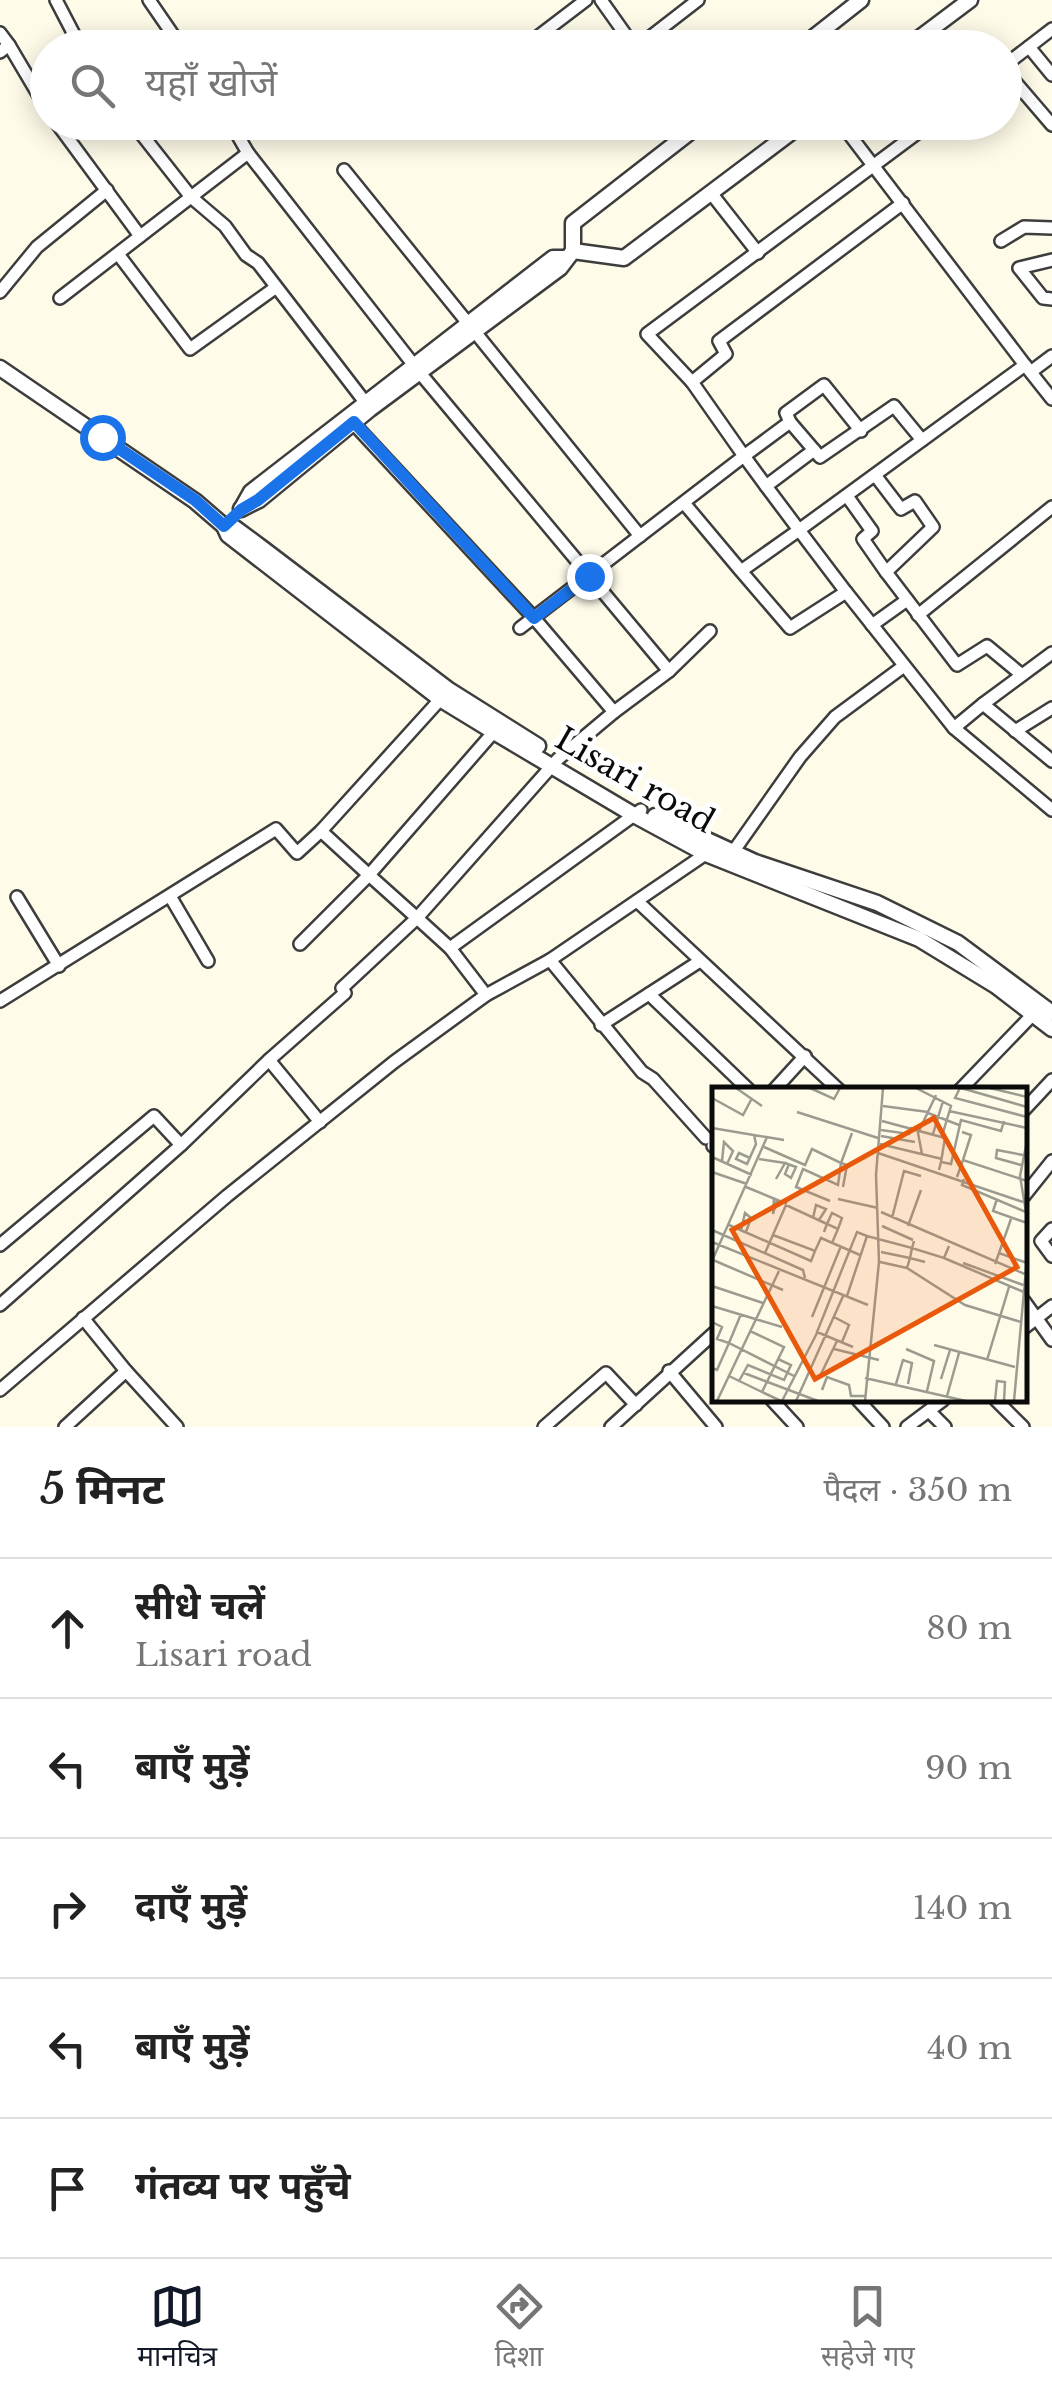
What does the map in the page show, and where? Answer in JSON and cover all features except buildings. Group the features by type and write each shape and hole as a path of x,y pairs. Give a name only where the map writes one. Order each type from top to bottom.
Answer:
{"street":[{"path":"56,0 71,30"},
{"path":"149,0 170,30"},
{"path":"547,30 586,0"},
{"path":"601,0 623,30"},
{"path":"659,30 698,0"},
{"path":"823,30 861,0"},
{"path":"930,30 970,0"},
{"path":"1022,52 1052,28"},
{"path":"0,34 4,49 30,86"},
{"path":"1029,46 1052,75"},
{"path":"1022,89 1052,125"},
{"path":"69,140 140,236"},
{"path":"146,140 191,197 225,226 246,255 258,262 367,406"},
{"path":"241,140 417,369 669,671"},
{"path":"224,526 367,406 544,273 560,268 569,255 573,223 676,140"},
{"path":"569,255 624,258 782,140"},
{"path":"854,140 1052,399"},
{"path":"909,140 648,334 692,382 799,530 954,728 1052,810"},
{"path":"60,298 248,152"},
{"path":"344,170 640,536"},
{"path":"0,292 37,247 106,190"},
{"path":"710,193 758,253"},
{"path":"692,382 726,354 719,340 903,204"},
{"path":"1001,241 1024,227 1052,228"},
{"path":"118,254 190,348 275,288"},
{"path":"1052,260 1019,268 1043,298 1052,299"},
{"path":"741,571 922,440 1052,356"},
{"name":"Lisari road","path":"0,368 195,500 224,526 228,535 444,695 638,813 712,850 919,939 1042,1011"},
{"path":"861,431 824,385 786,413 820,457 861,431 894,406 922,440"},
{"path":"292,466 354,422 367,406"},
{"path":"354,422 534,618 614,712"},
{"path":"520,628 790,422"},
{"path":"766,486 814,450"},
{"path":"875,475 902,509 915,501 933,528 886,572"},
{"path":"846,496 872,531 863,539 957,666 986,646 1022,675"},
{"path":"684,503 790,628 846,592"},
{"path":"918,615 1052,507"},
{"path":"872,625 907,600"},
{"path":"0,1306 345,994 342,988 417,918 555,762 669,671 710,631"},
{"path":"954,728 1052,653"},
{"path":"733,852 800,757 834,717 904,666"},
{"path":"0,1001 276,829 298,854 444,695"},
{"path":"983,704 1052,761"},
{"path":"1015,731 1052,708"},
{"path":"300,944 369,875 498,728"},
{"path":"450,948 638,813"},
{"path":"321,831 450,948 486,995"},
{"path":"0,1390 320,1122 486,995 550,960 712,850"},
{"name":"Lisari road","path":"712,850 733,852 877,903 958,943 1042,1011 1052,1028"},
{"path":"170,896 208,961"},
{"path":"17,897 58,966"},
{"path":"637,900 837,1087"},
{"path":"550,960 602,1025 711,1143"},
{"path":"602,1025 700,960"},
{"path":"649,994 746,1087"},
{"path":"963,1087 1042,1011"},
{"path":"777,1087 804,1056"},
{"path":"269,1060 320,1122"},
{"path":"1027,1107 1052,1080"},
{"path":"0,1245 154,1116 181,1145"},
{"path":"1027,1192 1052,1161"},
{"path":"1052,1229 1042,1241 1052,1256"},
{"path":"1027,1305 1052,1340"},
{"path":"1027,1326 1052,1306"},
{"path":"83,1318 176,1427"},
{"path":"611,1427 712,1335"},
{"path":"65,1427 126,1371"},
{"path":"670,1371 716,1427"},
{"path":"544,1427 606,1373 636,1405"},
{"path":"774,1402 797,1427"},
{"path":"860,1402 883,1427"},
{"path":"907,1427 942,1402"},
{"path":"998,1402 1023,1427"},
{"path":"930,1412 944,1427"}],"route":[{"path":"102,437 195,500 224,526 354,422 534,618 589,576"}]}
